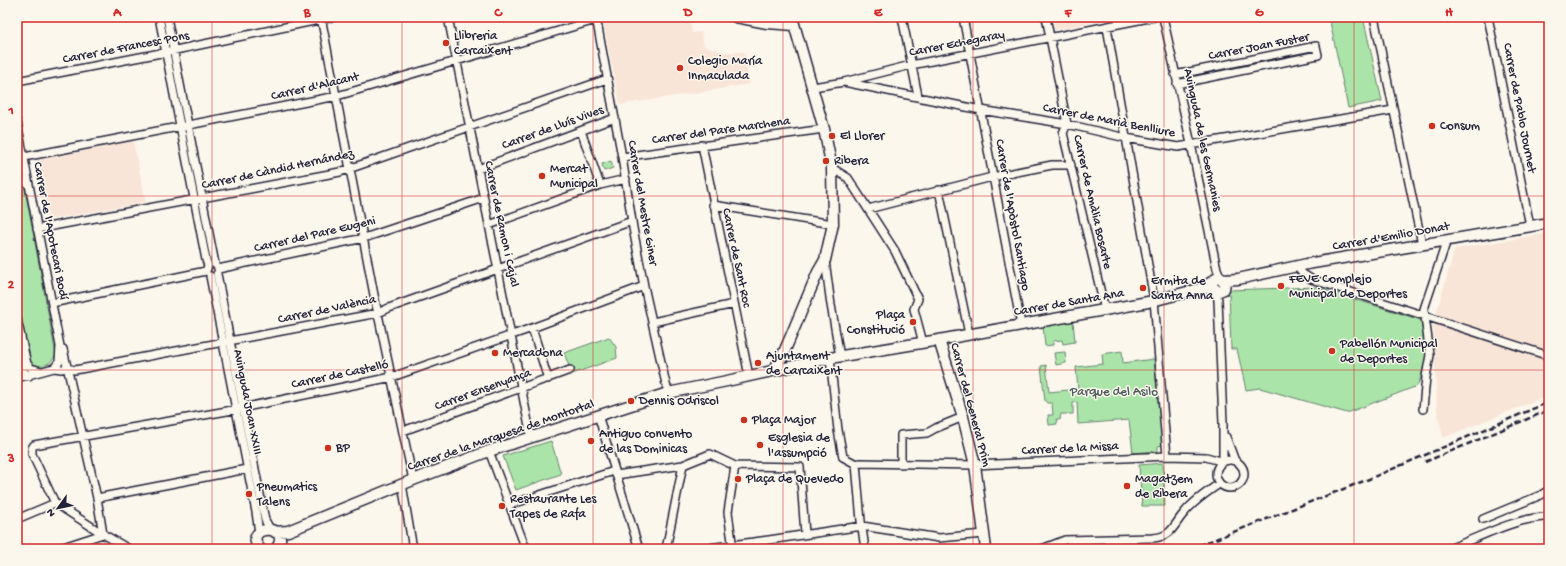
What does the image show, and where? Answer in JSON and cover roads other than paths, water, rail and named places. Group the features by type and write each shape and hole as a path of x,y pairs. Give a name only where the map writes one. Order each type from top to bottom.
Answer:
{"street":[{"name":"Avinguda Joan XXIII","path":"159,17 170,51"},
{"name":"Avinguda Joan XXIII","path":"166,17 170,51 184,127 239,409 264,515 272,530"},
{"name":"Carrer de Francesc Pons","path":"17,81 170,51 321,18 333,17"},
{"name":"Carrer de Ramon i Cajal","path":"448,17 531,436"},
{"name":"Carrer d'Alacant","path":"24,157 337,96 597,18 606,17"},
{"path":"736,17 766,23 793,21 824,129 832,168 832,224 825,260 831,305 835,357 838,430 843,457 856,464 865,549"},
{"path":"902,17 918,96"},
{"name":"Carrer de l'Apòstol Santiago","path":"963,17 1020,325"},
{"name":"Carrer de Amàlia Bosarte","path":"1046,17 1067,124 1063,133 1105,310"},
{"name":"Carrer Echegaray","path":"812,87 844,82 911,65 1154,17"},
{"name":"Avinguda de les Germanies","path":"1163,17 1191,144 1218,284 1223,423"},
{"path":"1374,17 1422,244"},
{"name":"Carrer de Pablo Journet","path":"1488,17 1530,226"},
{"path":"321,18 378,313 413,480"},
{"name":"Carrer del Mestre Giner","path":"597,18 644,286 668,393"},
{"path":"1107,27 1154,300 1167,456"},
{"name":"Carrer Joan Fuster","path":"1176,76 1316,46 1318,55 1177,84"},
{"name":"Carrer de Càndid Hernández","path":"37,229 350,169 607,79"},
{"name":"Carrer de Marià Benlliure","path":"844,82 981,110 1067,124 1126,138 1178,147 1393,110"},
{"name":"Carrer de Lluís Vives","path":"478,169 615,118"},
{"name":"Carrer de l'Apotecari Bodí","path":"17,122 18,134 24,157 60,346 59,362 54,368"},
{"name":"Carrer del Pare Marchena","path":"622,157 824,129"},
{"path":"581,131 600,186"},
{"name":"Carrer de Sant Roc","path":"702,145 749,376"},
{"path":"868,209 992,177 1052,165 1071,165"},
{"path":"832,168 848,178 895,251 918,299 914,309 923,343"},
{"path":"489,225 600,186 626,179"},
{"path":"17,183 28,181"},
{"path":"939,190 969,334"},
{"name":"Carrer del Pare Eugeni","path":"52,303 364,238 484,198"},
{"path":"713,205 832,224"},
{"name":"Carrer de València","path":"17,378 37,374 41,371 54,368 67,368 74,371 378,313 632,221"},
{"name":"Carrer d'Emilio Donat","path":"1218,284 1238,278 1296,266 1549,223"},
{"path":"1423,409 1430,354 1424,309 1447,240"},
{"path":"749,376 771,371 782,357 818,272 825,260"},
{"path":"1296,266 1302,274 1311,279 1549,356"},
{"name":"Carrer de Santa Ana","path":"771,371 835,357 923,343 1105,310 1154,300 1218,284"},
{"name":"Carrer de Castelló","path":"55,503 32,454 32,448 34,445 239,409 392,377 532,328 644,286"},
{"path":"653,322 734,304"},
{"path":"17,319 27,364 31,368 41,371"},
{"path":"532,328 548,379"},
{"name":"Carrer del General Prim","path":"939,340 963,417 975,465 986,549"},
{"name":"Carrer de l'Apotecari Bodí","path":"60,346 63,348 84,437 103,534"},
{"path":"17,347 18,362 25,373 29,376"},
{"path":"782,357 788,365 796,365"},
{"name":"Carrer Ensenyança","path":"403,431 570,370"},
{"name":"Carrer de la Marquesa de Montortal","path":"247,549 258,544 262,530 288,531 402,484 531,436 668,393 749,376"},
{"name":"Avinguda Joan XXIII","path":"239,409 247,469 258,520 258,544"},
{"path":"598,415 639,549"},
{"path":"901,464 900,435 927,433 963,417"},
{"path":"1223,423 1226,439 1235,461 1244,472 1242,481 1236,487 1231,488 1222,486 1219,484 1216,475 1218,466 1227,460 1235,461"},
{"path":"1222,462 1223,423"},
{"path":"489,451 526,549"},
{"path":"509,505 615,473 683,465 710,454 735,466 800,467 805,534"},
{"name":"Carrer de la Missa","path":"856,464 975,465 1167,456 1206,457 1222,462"},
{"path":"666,549 683,465"},
{"path":"733,547 728,512 735,466"},
{"path":"97,498 247,469"},
{"path":"402,484 413,549"},
{"path":"1042,549 1065,540 1159,538 1171,532 1184,512 1219,484"},
{"path":"1483,519 1541,495 1549,490"},
{"path":"17,519 55,503 129,549"},
{"path":"1449,549 1521,520 1538,516 1549,516"},
{"path":"701,549 733,547 805,534 862,526 939,538 984,534"},
{"path":"272,530 279,536 278,546"},
{"path":"278,546 288,531"},
{"path":"57,549 103,534"}],"railway":[{"path":"1190,549 1369,479 1549,402"},
{"path":"1425,462 1549,410"}],"place":[{"name":"Llibreria Carcaixent","path":"446,43"},
{"name":"Colegio María Inmaculada","path":"680,68"},
{"name":"Consum","path":"1432,126"},
{"name":"El Llorer","path":"832,136"},
{"name":"Ribera","path":"826,161"},
{"name":"Mercat Municipal","path":"542,176"},
{"name":"FEVE Complejo Municipal de Deportes","path":"1281,286"},
{"name":"Ermita de Santa Anna","path":"1143,288"},
{"name":"Plaça Constitució","path":"913,322"},
{"name":"Pabellón Municipal de Deportes","path":"1332,351"},
{"name":"Mercadona","path":"495,353"},
{"name":"Ajuntament de Carcaixent","path":"758,363"},
{"name":"Dennis Odriscol","path":"631,401"},
{"name":"Plaça Major","path":"744,420"},
{"name":"Antiguo convento de las Dominicas","path":"591,441"},
{"name":"Esglesia de l'assumpció","path":"760,445"},
{"name":"BP","path":"328,448"},
{"name":"Plaça de Quevedo","path":"738,479"},
{"name":"Magatzem de Ribera","path":"1127,486"},
{"name":"Pneumatics Talens","path":"249,494"},
{"name":"Restaurante Les Tapes de Rafa","path":"502,506"}],"park label":[{"name":"Parque del Asilo","path":"1114,392"}]}
